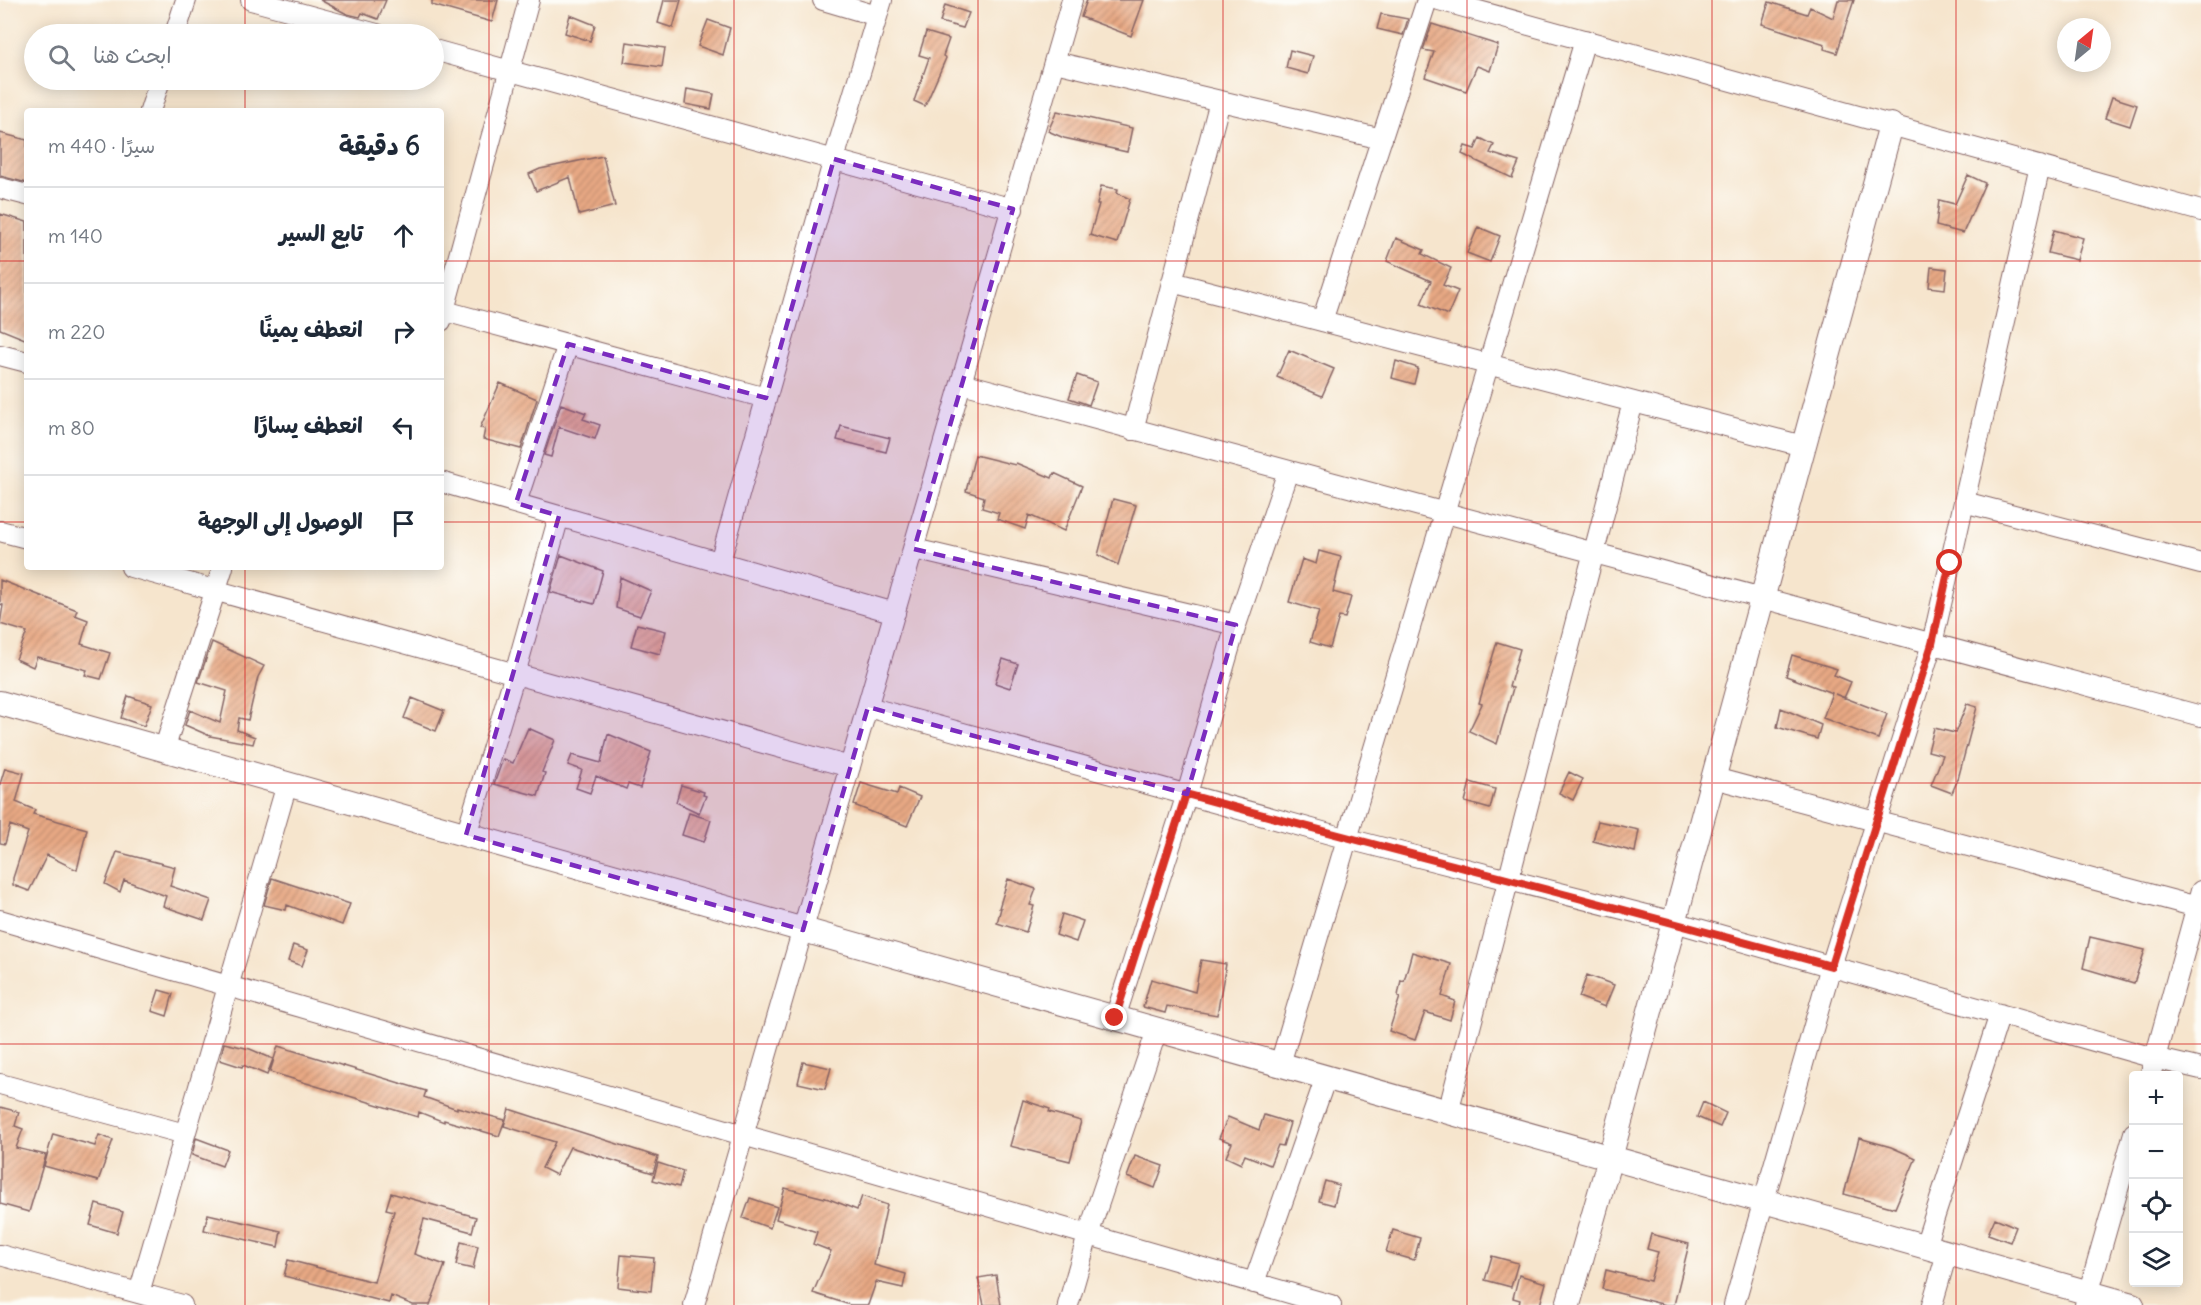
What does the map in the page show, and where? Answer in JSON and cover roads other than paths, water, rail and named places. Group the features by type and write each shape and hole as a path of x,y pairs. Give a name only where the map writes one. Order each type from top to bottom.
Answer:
{"street":[{"path":"178,24 186,0"},
{"path":"251,0 340,24"},
{"path":"444,307 529,0"},
{"path":"720,562 834,159 880,8 823,0"},
{"path":"698,1304 743,1136 1072,0"},
{"path":"1322,321 1427,0"},
{"path":"1440,0 2201,211"},
{"path":"1280,1064 1490,365 1584,40"},
{"path":"444,53 1013,208"},
{"path":"1055,62 1382,139"},
{"path":"151,108 157,90"},
{"path":"1133,430 1220,101"},
{"path":"1568,1305 1891,125"},
{"path":"1734,1305 1831,966 1932,644 2040,166"},
{"path":"0,188 24,194"},
{"path":"1172,282 1803,446"},
{"path":"444,314 568,344 766,398"},
{"path":"516,503 568,344"},
{"path":"0,355 24,361"},
{"path":"962,383 2201,716"},
{"path":"1448,1112 1634,402"},
{"path":"1115,1018 1236,626 1288,471"},
{"path":"444,483 895,613"},
{"path":"1964,502 2201,564"},
{"path":"465,835 515,674 559,516"},
{"path":"0,531 24,537"},
{"path":"914,549 1236,626"},
{"path":"142,570 850,767"},
{"path":"164,750 222,570"},
{"path":"0,703 1936,1250 2087,1299 2132,1305"},
{"path":"868,707 1348,838 1674,922 1831,966 2000,1014 2152,1067 2201,1069"},
{"path":"1714,778 1877,822 2199,902 2152,1067"},
{"path":"139,1293 287,784"},
{"path":"0,920 1331,1305"},
{"path":"1932,1305 1936,1250 2000,1014"},
{"path":"1068,1305 1088,1235 1157,1030"},
{"path":"1254,1283 1326,1077"},
{"path":"0,1083 185,1134"},
{"path":"2087,1299 2129,1147"},
{"path":"0,1255 182,1305"}]}
